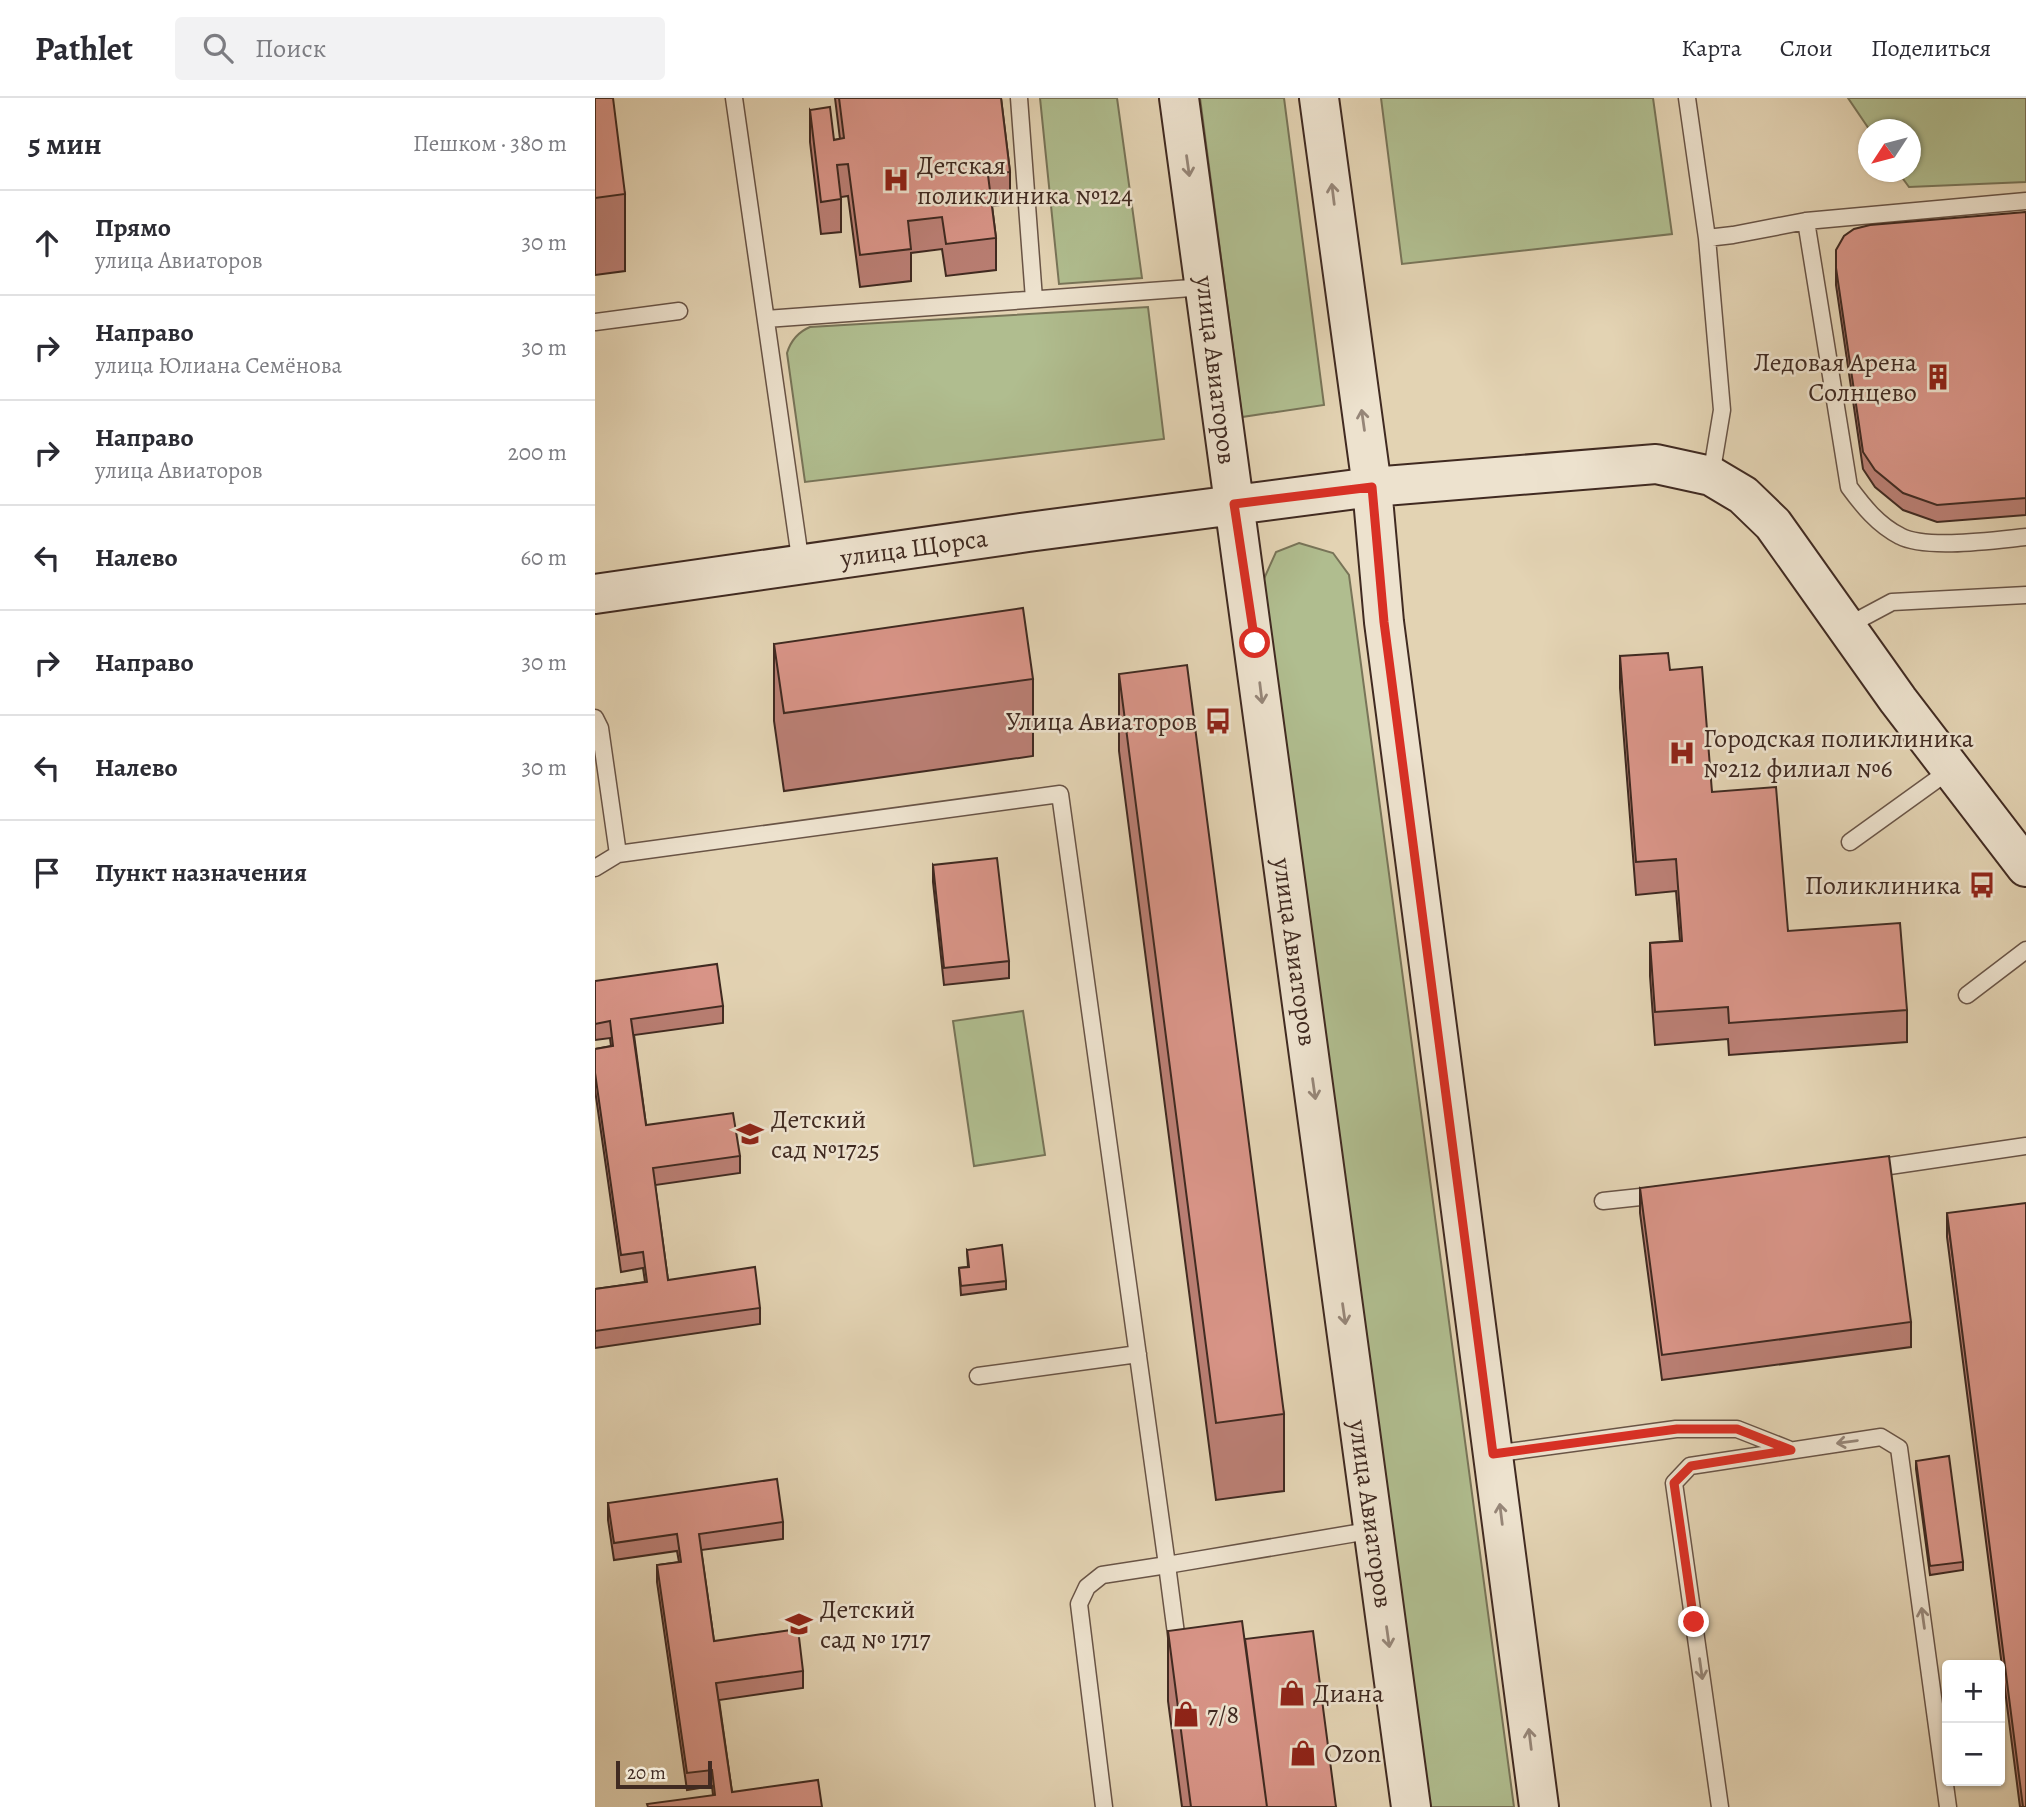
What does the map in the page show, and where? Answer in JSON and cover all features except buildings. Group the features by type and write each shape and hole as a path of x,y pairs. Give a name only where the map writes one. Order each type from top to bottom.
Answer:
{"street":[{"name":"улица Авиаторов","path":"1179,98 1411,1807"},
{"path":"1319,98 1372,487 1384,622 1539,1807"},
{"name":"улица Щорса","path":"595,594 1372,487 1656,464 1711,476 1743,495 1773,524 1950,770 2026,867"}],"lane":[{"path":"734,98 801,565"},
{"path":"1019,98 1034,299"},
{"path":"1687,98 1707,238 1722,410 1711,476"},
{"path":"1707,238 1806,220 2026,201"},
{"path":"1806,220 1849,486 1871,515 1901,538 1942,544 2026,537"},
{"path":"765,318 1205,287"},
{"path":"595,322 679,312"},
{"path":"1847,626 1892,603 2026,595"},
{"path":"595,718 600,728 618,854"},
{"path":"1850,842 1950,770"},
{"path":"595,868 618,854 1060,793 1179,1651"},
{"path":"1967,995 2026,950"},
{"path":"1860,1170 2026,1146"},
{"path":"1603,1201 1669,1194"},
{"path":"978,1376 1138,1354"},
{"path":"1493,1454 1677,1429 1737,1429 1791,1450"},
{"path":"1720,1807 1674,1483 1691,1466 1881,1437 1899,1448 1948,1807"},
{"path":"1104,1807 1079,1604 1087,1587 1102,1575 1374,1530"}],"green space":[{"path":"1040,98 1117,98 1142,278 1059,284"},
{"path":"1200,98 1284,98 1324,405 1242,417"},
{"path":"1381,98 1653,98 1672,234 1402,264"},
{"path":"1848,98 2026,98 2026,182 1909,187 1905,182 1921,182 1921,119 1862,119"},
{"path":"1148,307 1164,439 805,482 787,353 796,337 806,329"},
{"path":"1299,543 1333,553 1349,575 1514,1807 1428,1807 1263,581 1276,552"},
{"path":"1023,1011 1045,1155 974,1166 953,1021"}],"place":[{"name":"Детская поликлиника №124","path":"896,180"},
{"name":"Ледовая Арена Солнцево","path":"1938,377"},
{"name":"Улица Авиаторов","path":"1218,721"},
{"name":"Городская поликлиника №212 филиал №6","path":"1682,753"},
{"name":"Поликлиника","path":"1982,885"},
{"name":"Детский сад №1725","path":"750,1134"},
{"name":"Детский сад № 1717","path":"799,1624"},
{"name":"Диана","path":"1292,1693"},
{"name":"7/8","path":"1186,1714"},
{"name":"Ozon","path":"1303,1753"}],"route":[{"path":"1255,643 1234,504 1372,487 1384,622 1493,1454 1677,1429 1737,1429 1791,1450 1691,1466 1674,1483 1694,1622"}]}
